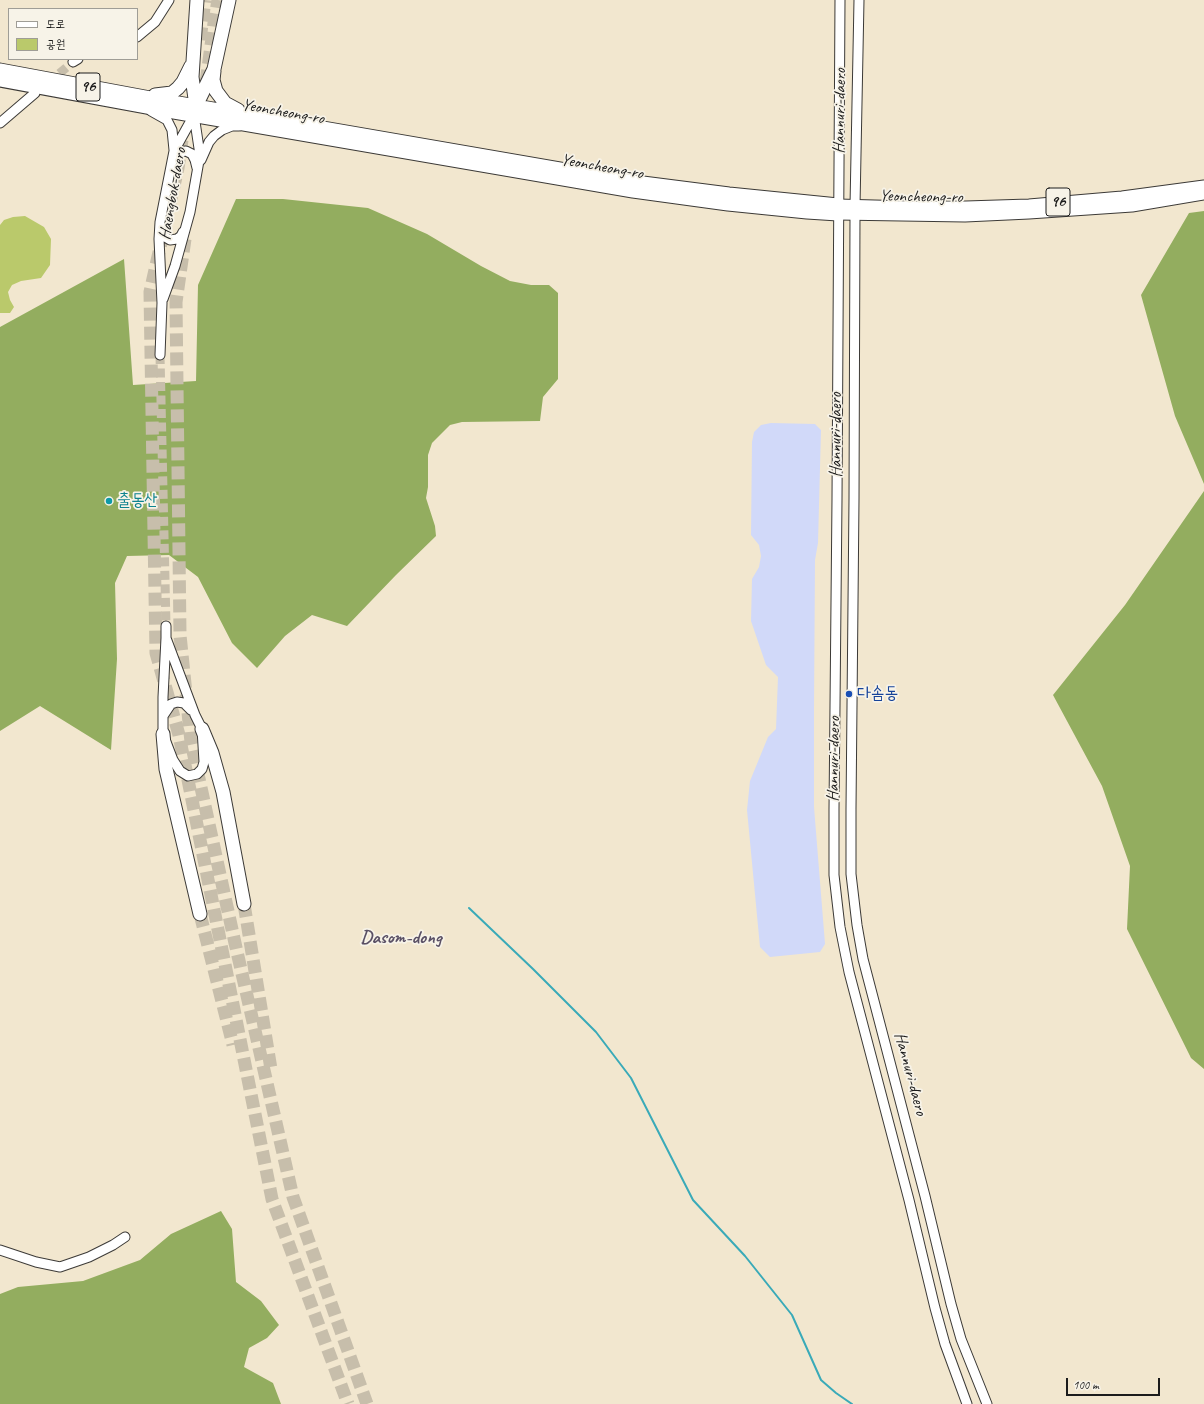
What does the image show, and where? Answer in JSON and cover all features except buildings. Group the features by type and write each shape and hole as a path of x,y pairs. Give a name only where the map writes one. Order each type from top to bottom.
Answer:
{"highway":[{"path":"195,111 192,77 197,0"},
{"path":"229,0 217,53 213,80 216,91 225,103 252,120"},
{"path":"193,56 196,62 204,68 213,64 217,53"},
{"path":"140,101 175,91 183,82 193,56"},
{"path":"195,111 214,69"},
{"name":"Yeoncheong-ro","path":"0,70 140,101"},
{"name":"Yeoncheong-ro","path":"0,80 140,101 635,182 838,209"},
{"path":"202,729 212,753 224,792 244,904"},
{"path":"163,734 166,769 200,914"}],"main road":[{"name":"Yeoncheong-ro","path":"838,209 910,211 1029,204 1122,197 1204,186"},
{"name":"Yeoncheong-ro","path":"910,211 965,216 1132,206 1204,194"}],"street":[{"path":"138,36 155,22 169,0"},
{"name":"Hannuri-daero","path":"840,0 834,875 840,927 848,967 935,1308 945,1344 966,1404"},
{"name":"Hannuri-daero","path":"859,0 855,210 854,507 850,810 852,881 857,925 863,958 925,1196 951,1304 961,1339 987,1404"},
{"path":"0,123 35,93"},
{"path":"140,101 167,120 172,130 174,151"},
{"name":"Haengbok-daero","path":"160,355 162,303 159,239 160,222 174,151 195,111"},
{"name":"Haengbok-daero","path":"162,303 175,266 190,212 198,169 200,155 195,111"},
{"path":"198,169 207,147 214,136 222,130 252,120"},
{"path":"171,162 176,154 186,151 192,154 198,169"},
{"path":"160,222 161,232 170,240 177,239 181,236 185,229"},
{"path":"166,626 163,734 173,760 180,771 188,776 197,774 202,769 204,762 202,729 195,715 166,638"},
{"path":"163,716 171,704 177,702 184,703 195,715"},
{"path":"0,1250 36,1262 60,1267 89,1257 114,1245 125,1237"}],"shaded area":[{"path":"771,423 815,424 821,430 818,543 815,560 814,807 825,944 820,952 770,957 760,947 747,810 750,781 768,737 776,729 778,677 766,665 751,621 752,579 759,567 761,556 759,545 751,535 752,442 754,432 761,425"}],"green space":[{"path":"236,199 283,199 368,208 427,234 481,266 510,281 531,285 549,285 558,293 558,379 543,397 540,421 462,422 450,425 432,443 428,455 428,487 426,498 435,526 436,536 347,626 312,615 285,636 257,668 232,643 198,577 169,555 127,556 115,583 117,659 111,750 40,706 0,731 0,327 124,259 133,385 196,381 198,285"},
{"path":"1204,211 1204,484 1175,416 1141,295 1189,213"},
{"path":"25,216 44,227 51,239 50,265 41,278 21,281 12,285 8,292 14,307 10,313 0,313 0,225 4,220 13,217"},
{"path":"1204,491 1204,1069 1191,1058 1127,929 1130,866 1102,786 1053,695 1125,605"},
{"path":"221,1211 232,1229 236,1282 261,1301 279,1325 267,1338 249,1348 244,1367 273,1383 281,1404 0,1404 0,1294 18,1287 83,1281 140,1260 171,1234"}],"waterway":[{"path":"469,908 596,1032 631,1078 693,1200 745,1256 792,1315 821,1380 852,1404"}],"tunnel":[{"path":"200,40 205,0"},
{"path":"206,83 218,0"},
{"path":"49,82 73,62"},
{"path":"182,140 178,168 150,292 156,653 179,735 272,1199 348,1404"},
{"path":"185,239 176,302 180,635 191,742 293,1197 367,1404"},
{"path":"160,355 166,626"},
{"path":"244,904 271,1069"},
{"path":"200,914 233,1045"}],"place":[{"name":"출동산","path":"109,501"},
{"name":"다솜동","path":"849,694"}],"district":[{"name":"Dasom-dong","path":"401,938"}]}
